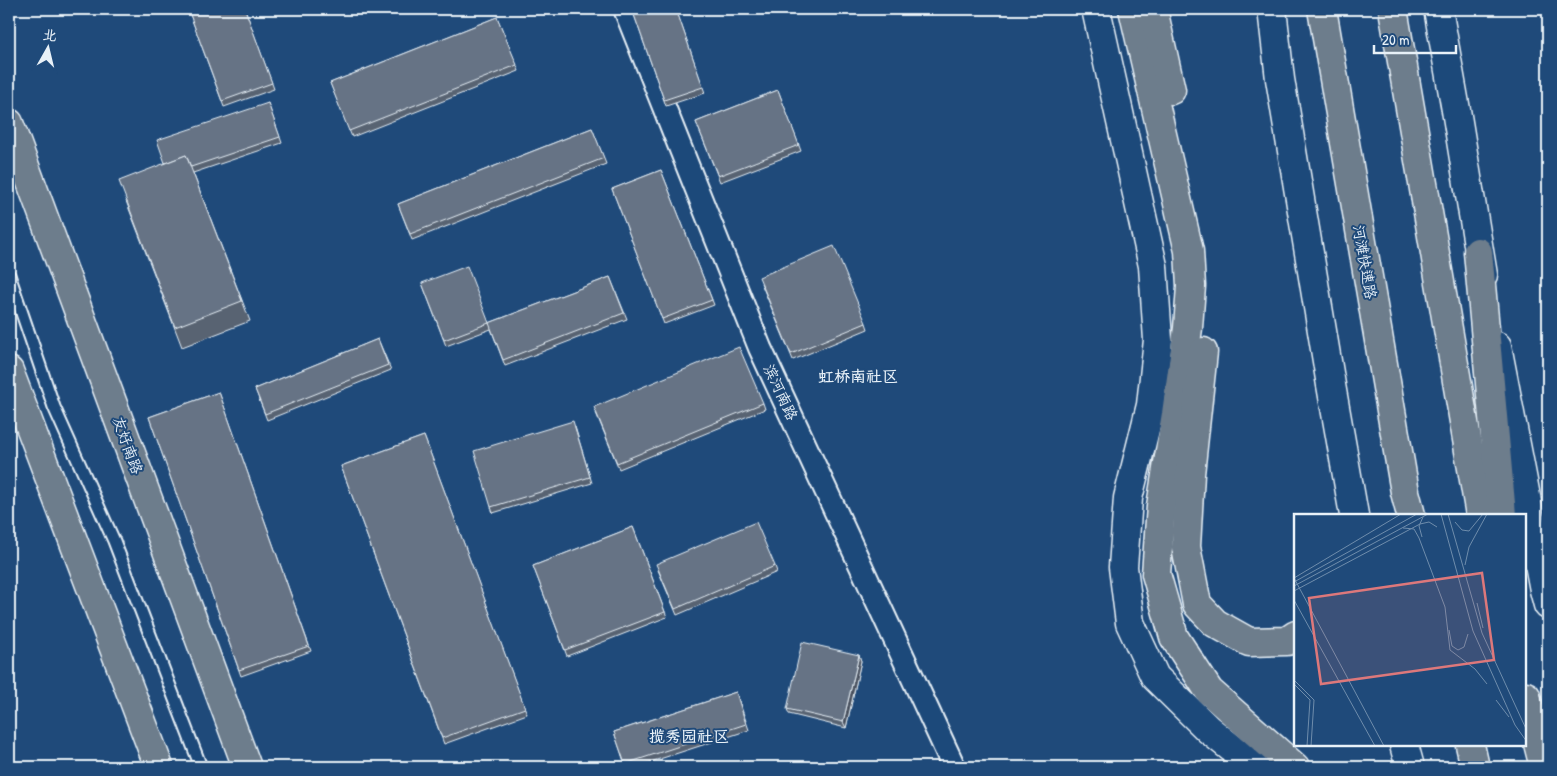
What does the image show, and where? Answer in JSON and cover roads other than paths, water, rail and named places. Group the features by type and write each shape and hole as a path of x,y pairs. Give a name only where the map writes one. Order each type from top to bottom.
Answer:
{"main road":[{"path":"1133,9 1189,251 1196,330 1186,547 1197,604 1215,623 1249,642 1287,641 1294,636"},
{"path":"1153,9 1207,258 1209,292 1196,330 1176,414 1160,506 1156,574 1174,637 1210,691 1296,767"},
{"name":"河滩快速路","path":"1322,9 1410,514"},
{"path":"1393,9 1480,514"},
{"name":"友好南路","path":"9,123 247,767"},
{"path":"1478,252 1502,514"},
{"path":"9,371 159,767"},
{"path":"1527,700 1544,767"},
{"path":"1470,746 1475,767"}],"street":[{"name":"滨河南路","path":"625,9 760,348 954,767"},
{"path":"1096,9 1153,266 1158,340 1151,405 1128,498 1123,567 1130,623 1155,677 1208,729 1255,767"},
{"path":"1272,9 1283,98 1354,514"},
{"path":"1438,9 1478,252 1548,605"},
{"path":"1404,746 1410,767"}],"lane":[{"path":"9,275 54,407 114,541 201,767"}],"district":[{"name":"虹桥南社区","path":"858,376"},
{"name":"揽秀园社区","path":"689,736"}]}
